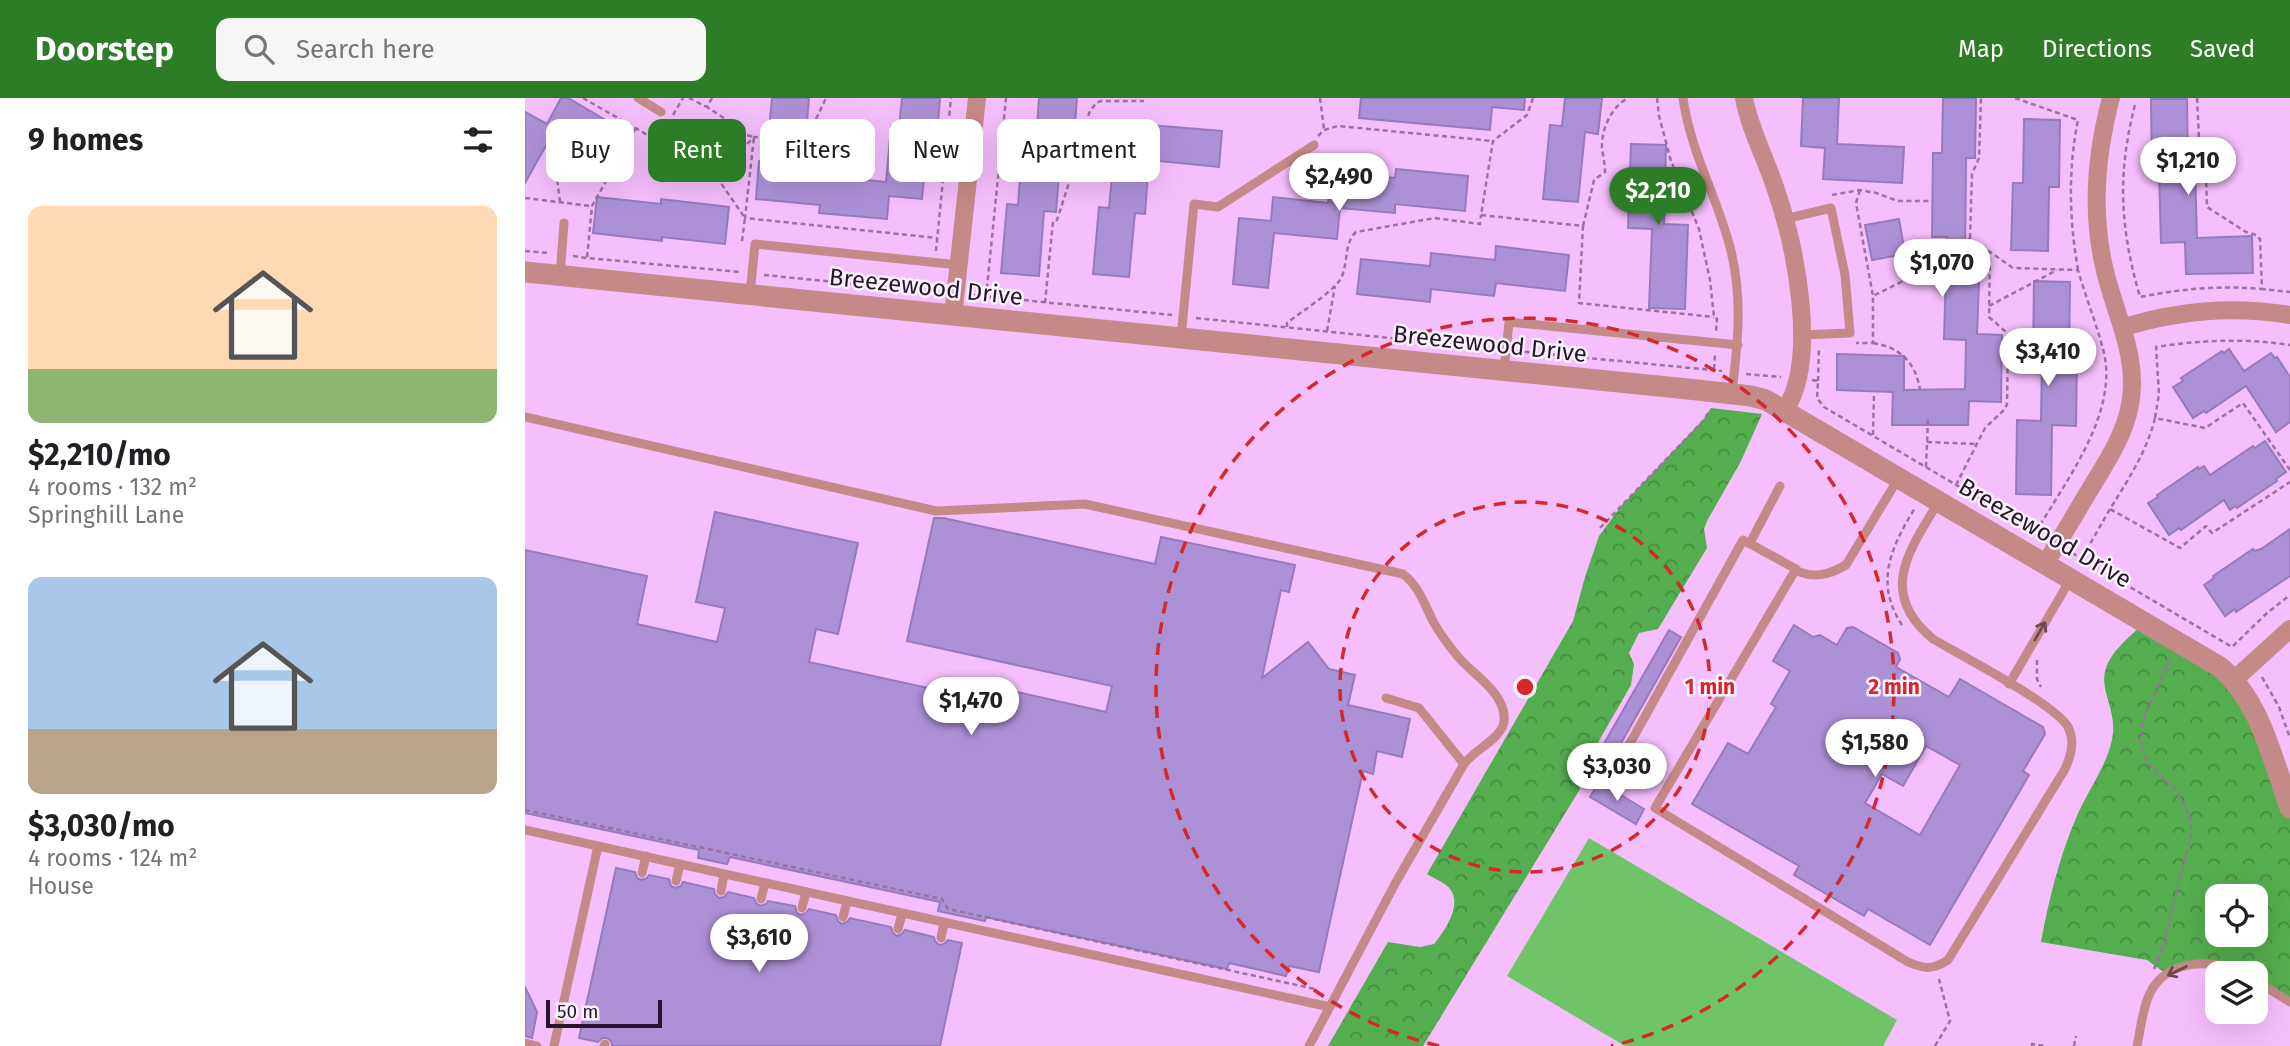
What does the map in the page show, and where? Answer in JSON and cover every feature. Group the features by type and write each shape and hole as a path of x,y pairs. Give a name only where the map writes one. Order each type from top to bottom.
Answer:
{"street":[{"path":"953,316 947,293 959,265 977,98"},
{"path":"1744,98 1785,219 1797,272 1801,335 1798,379 1795,393 1785,410"},
{"path":"2045,564 2113,449 2127,418 2133,375 2130,352 2106,273 2099,230 2097,181 2108,99"},
{"name":"Breezewood Drive","path":"525,272 1504,372 1723,382 1785,410 2220,667 2235,679 2251,702 2290,808"},
{"path":"2123,327 2160,317 2201,311 2248,311 2290,316"},
{"path":"2235,679 2290,629"}],"lane":[{"path":"638,98 661,112"},
{"path":"1683,98 1688,126 1724,226 1735,266 1739,307 1738,345 1723,382"},
{"path":"1180,339 1194,204 1218,207 1314,145"},
{"path":"1785,219 1831,208 1845,275 1850,333 1801,335"},
{"path":"560,276 564,223"},
{"path":"749,295 755,244 959,265"},
{"path":"1504,372 1509,322 1738,345"},
{"path":"525,417 936,511 1086,504 1403,574 1412,580 1442,636 1460,659 1494,692 1502,708 1504,723 1499,732 1470,755 1464,764 1396,882 1309,1046"},
{"path":"1623,756 1743,540 1805,575 1834,572 1846,565 1899,478"},
{"path":"1750,543 1780,486"},
{"path":"1795,569 1655,808 1908,962 1929,968 1936,967 1953,954 2069,760 2071,738 2067,726 2047,706 1933,639 1919,627 1904,600 1902,571 1932,497"},
{"path":"2009,684 2071,579"},
{"path":"1386,698 1419,708 1464,764"},
{"path":"525,830 1330,1007"},
{"path":"554,1046 598,846"},
{"path":"642,873 646,856"},
{"path":"676,881 680,864"},
{"path":"721,891 725,874"},
{"path":"761,899 765,883"},
{"path":"802,908 806,892"},
{"path":"843,917 847,902"},
{"path":"898,929 902,914"},
{"path":"941,938 944,923"},
{"path":"2137,1046 2151,990 2177,969 2197,963 2205,964"},
{"path":"2268,988 2290,1002"},
{"path":"525,1043 537,1046"}],"path":[{"path":"583,98 648,135"},
{"path":"670,119 683,98"},
{"path":"689,98 707,107 746,135 806,140 826,98"},
{"path":"707,107 712,98"},
{"path":"947,293 936,255 951,98"},
{"path":"985,297 1006,98"},
{"path":"1320,98 1324,130"},
{"path":"1314,145 1324,130 1338,126 1493,141 1527,115 1533,98"},
{"path":"1628,98 1613,110 1602,141 1605,172 1594,180 1583,226 1579,303 1714,317"},
{"path":"1600,528 1703,420 1723,382 1716,343 1717,319 1714,317 1710,280 1699,229 1671,161 1657,98"},
{"path":"1873,296 1907,279 1922,262 1933,256 1962,248 1970,238 1972,174 1979,158 1981,98"},
{"path":"1819,345 1819,403 2036,532 2093,433 2102,410 2106,373 2104,354 2078,270 2071,222 2071,166 2078,120 2015,98"},
{"path":"2197,98 2207,207 2260,239 2262,289"},
{"path":"1045,303 1053,221 1058,220 1083,148 1089,113 1096,103 1101,101 1144,101"},
{"path":"2135,105 2128,131 2122,212 2126,243 2140,297 2223,286 2290,292"},
{"path":"634,132 636,128"},
{"path":"746,145 754,137"},
{"path":"742,245 754,137"},
{"path":"1287,327 1287,323 1335,286 1346,268 1349,239 1356,232 1435,218 1480,224 1493,141"},
{"path":"557,182 559,202"},
{"path":"605,182 592,206 587,257 1506,350 1723,382 1798,379 1818,381"},
{"path":"720,182 745,218 937,238"},
{"path":"1823,197 1860,190 1898,201 1932,201"},
{"path":"1860,190 1856,204 1873,296 1873,343"},
{"path":"525,198 592,206"},
{"path":"1481,215 1583,226"},
{"path":"1970,238 2013,268 2078,270"},
{"path":"1956,485 1985,428 2007,404 2008,340 2006,332 1989,317 1990,252"},
{"path":"1989,306 2058,269"},
{"path":"1327,332 1335,286"},
{"path":"2081,558 2139,461 2151,433 2159,394 2156,347 2220,339 2290,345"},
{"path":"1846,344 1873,343 1888,346 1904,355 1913,367 1920,390"},
{"path":"1873,436 1874,393"},
{"path":"2154,418 2205,428 2243,403 2290,470"},
{"path":"1926,467 1928,418"},
{"path":"1927,442 1976,444"},
{"path":"2110,509 2180,548 2206,526 2212,533 2290,482"},
{"path":"1904,627 1890,600 1886,581 1888,564 1905,525 1932,497"},
{"path":"2057,544 2232,647 2290,595"},
{"path":"2149,977 2163,948 2191,834 2189,814 2176,790 2149,764 2140,745 2142,722 2161,675 2180,643"},
{"path":"2037,660 2037,679 2043,691 2052,697 2047,706"},
{"path":"2251,664 2270,688 2290,738"},
{"path":"525,810 942,899 948,909 1315,989"},
{"path":"1935,1046 1950,1021 1936,967"},
{"path":"2074,1046 2076,1036"},
{"path":"2032,1046 2046,1046"}],"green space":[{"path":"1711,408 1762,414 1741,461 1707,521 1704,529 1707,548 1658,629 1639,633 1629,653 1634,664 1631,685 1577,779 1580,789 1423,1046 1328,1046 1388,942 1420,947 1434,944 1447,926 1453,910 1453,895 1446,885 1427,874 1573,621 1599,536 1622,505 1703,420"},
{"path":"2145,622 2235,679 2290,808 2290,1000 2268,988 2268,961 2205,961 2205,964 2168,975 2147,960 2041,942 2064,848 2112,740 2113,720 2105,687 2105,672 2111,658"},
{"path":"1589,838 1897,1020 1883,1046 1625,1046 1507,976"}],"building":[{"path":"561,98 568,98 604,119 550,119"},
{"path":"772,98 809,98 807,119 770,119"},
{"path":"902,98 940,98 938,119 900,119"},
{"path":"1039,98 1077,98 1075,119 1038,119"},
{"path":"1361,98 1525,98 1524,110 1492,107 1490,130 1359,118"},
{"path":"1565,98 1602,98 1598,134 1585,132 1578,202 1543,199 1550,125 1562,126"},
{"path":"1803,98 1839,98 1837,144 1904,147 1902,183 1823,179 1825,148 1801,146"},
{"path":"1943,98 1976,98 1975,158 1966,158 1965,258 1980,258 1977,334 2002,335 2001,402 1969,401 1968,425 1892,425 1893,392 1837,390 1837,354 1904,356 1904,390 1965,389 1966,340 1944,339 1947,237 1932,237 1933,153 1942,153"},
{"path":"2151,99 2187,99 2188,169 2195,169 2197,238 2252,236 2253,273 2186,274 2185,242 2161,243 2159,173 2152,173"},
{"path":"525,112 546,123 546,146 525,183"},
{"path":"2024,119 2060,120 2059,187 2049,187 2048,251 2011,250 2013,183 2023,183"},
{"path":"1160,126 1222,131 1219,167 1160,161"},
{"path":"1631,144 1666,145 1664,224 1688,225 1685,309 1649,308 1652,229 1628,228"},
{"path":"889,149 889,182 924,182 922,199 889,196 887,219 819,213 820,205 756,199 759,161 760,182 886,182"},
{"path":"1396,169 1468,176 1465,211 1395,204 1395,213 1340,208 1337,239 1274,233 1268,288 1233,284 1239,218 1271,221 1273,197 1328,203 1331,171 1395,178"},
{"path":"1020,182 1058,182 1056,212 1044,211 1039,276 1001,273 1007,204 1018,205"},
{"path":"1111,182 1147,182 1145,214 1135,213 1129,277 1093,274 1099,207 1109,208"},
{"path":"597,197 661,204 661,199 729,207 725,244 662,237 662,241 593,233"},
{"path":"1899,219 1905,254 1872,260 1865,225"},
{"path":"1496,246 1569,255 1565,291 1496,283 1494,296 1431,289 1430,302 1357,294 1361,259 1430,266 1431,253 1495,260"},
{"path":"2034,281 2070,282 2069,352 2077,352 2076,426 2052,425 2051,495 2016,494 2017,420 2041,421 2042,355 2033,355"},
{"path":"2229,349 2244,371 2271,353 2277,357 2290,377 2290,422 2276,432 2246,386 2206,413 2204,411 2193,418 2173,387 2183,381 2181,378"},
{"path":"2265,441 2286,472 2276,479 2277,481 2237,508 2235,506 2230,510 2224,500 2181,530 2179,528 2169,535 2148,503 2198,467 2199,469 2204,466 2210,475"},
{"path":"715,512 858,543 838,634 816,629 809,662 992,702 995,687 1106,712 1112,686 907,641 934,518 1155,564 1161,537 1295,565 1289,592 1281,590 1262,678 1308,642 1329,669 1355,675 1348,705 1410,719 1402,757 1377,751 1373,774 1363,771 1319,972 1289,966 1286,976 1229,963 1227,969 986,917 985,921 938,911 940,902 730,857 727,864 698,858 699,850 525,813 525,550 647,576 637,624 717,642 725,608 696,602"},
{"path":"2290,529 2290,576 2236,612 2235,609 2225,616 2204,585 2253,549 2261,549"},
{"path":"1794,625 1813,637 1820,635 1837,645 1847,628 1853,627 1898,653 1900,659 1896,667 1949,697 1960,679 2043,727 2045,734 2023,771 2029,775 1930,945 1868,909 1864,916 1794,875 1799,866 1692,804 1728,743 1748,754 1776,707 1771,704 1790,671 1773,661","holes":["1926,746 1960,765 1920,835 1865,803 1882,774 1903,786"]},
{"path":"1669,630 1681,637 1603,775 1590,768"},
{"path":"1599,782 1644,809 1636,824 1590,797"},
{"path":"616,868 635,872 641,880 649,875 669,879 671,886 675,888 683,882 714,889 719,898 728,892 754,898 760,906 768,901 795,906 797,913 801,915 809,909 836,915 842,924 850,918 891,927 897,936 905,930 934,937 939,945 948,940 962,943 940,1046 615,1046 607,1038 598,1042 579,1038"},
{"path":"525,987 537,1012 532,1038 525,1036"}]}
